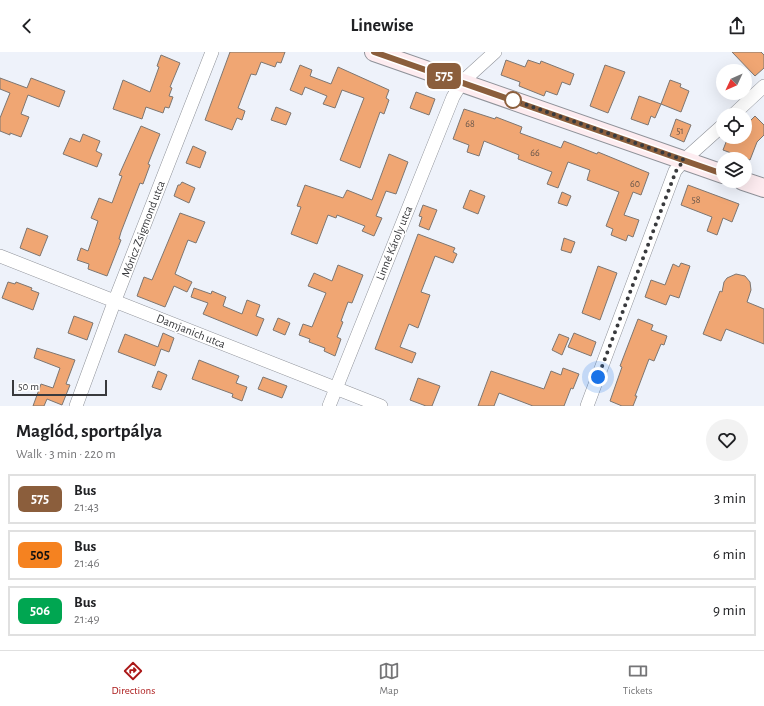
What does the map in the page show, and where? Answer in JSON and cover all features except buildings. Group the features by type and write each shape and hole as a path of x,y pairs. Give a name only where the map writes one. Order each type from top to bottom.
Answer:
{"main road":[{"path":"374,52 716,171"},
{"path":"752,184 764,188"}],"street":[{"name":"Móricz Zsigmond utca","path":"76,406 115,300 212,52"},
{"name":"Linné Károly utca","path":"329,406 453,97 462,82 495,52"},
{"path":"740,108 764,86"},
{"path":"587,406 676,171 684,160 716,130"},
{"name":"Damjanich utca","path":"0,256 381,406"}],"bus line":[{"name":"575","path":"374,52 716,172"}],"route":[{"path":"513,100 684,160 676,171 598,377"}]}
